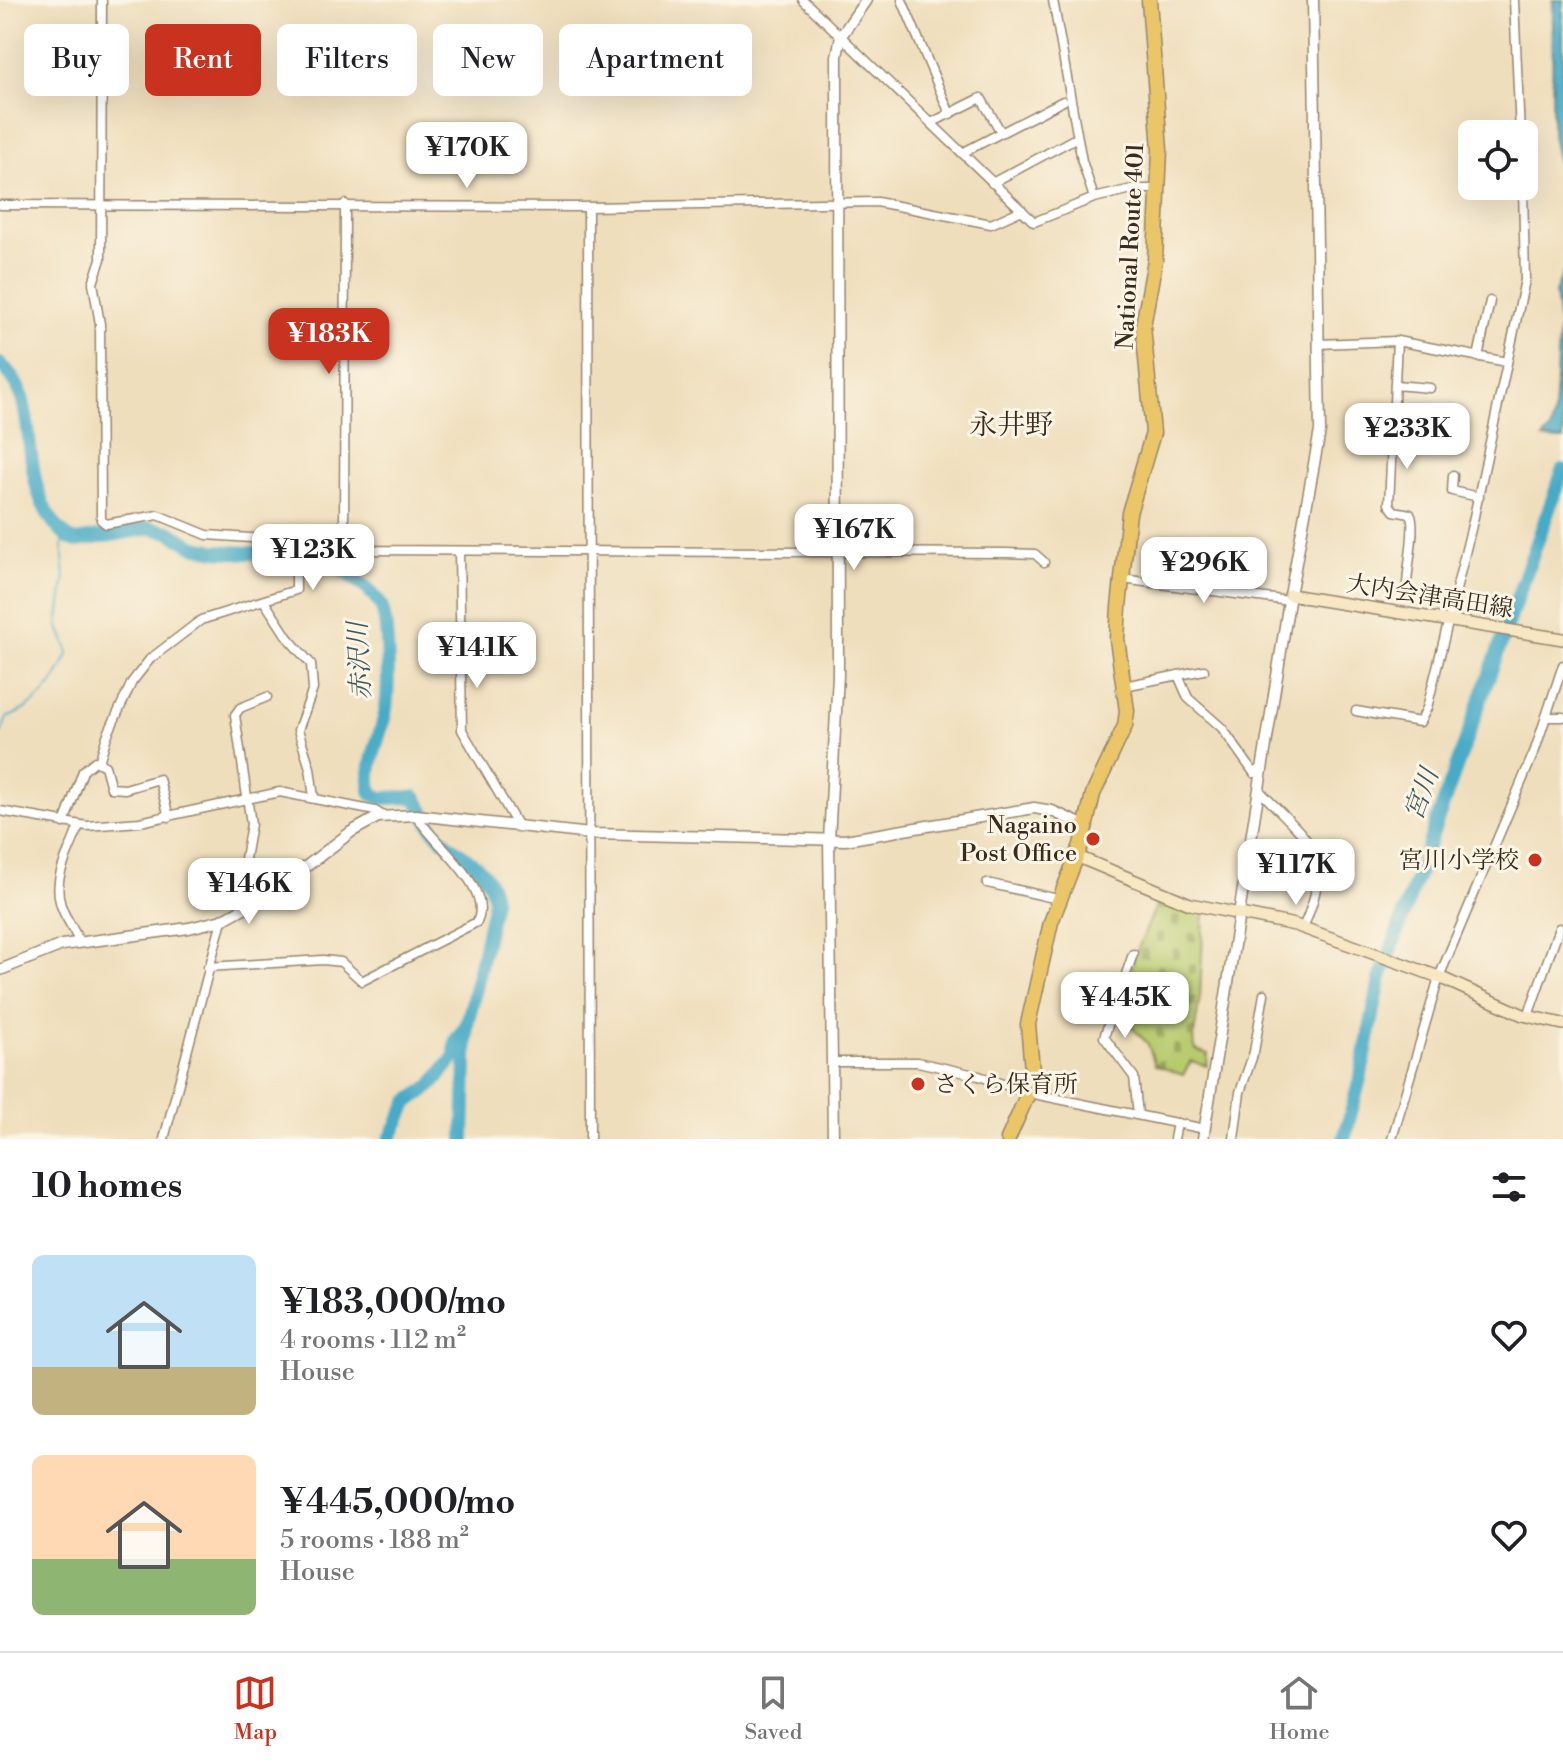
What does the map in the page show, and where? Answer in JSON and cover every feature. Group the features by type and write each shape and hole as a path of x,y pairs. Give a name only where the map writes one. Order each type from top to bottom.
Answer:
{"highway":[{"name":"National Route 401","path":"1008,1139 1034,1076 1028,1032 1031,1003 1058,899 1076,856 1102,772 1125,726 1124,686 1117,639 1122,579 1129,513 1153,433 1143,326 1154,274 1160,189 1149,0"}],"main road":[{"name":"大内会津高田線","path":"1290,598 1563,639"},
{"path":"1076,856 1190,904 1303,928 1439,977 1528,1016 1563,1024"}],"street":[{"path":"102,0 101,266 93,283 100,324 101,520 106,524 158,515 207,535 296,541 344,548 591,553 1035,554 1044,562"},
{"path":"803,0 1034,222 1094,198 1132,189 1160,189"},
{"path":"833,1139 829,840 838,675 837,56 841,36 866,0"},
{"path":"902,0 950,114"},
{"path":"1053,0 1082,161 1094,198"},
{"path":"834,1062 910,1061 979,1076 1029,1093 1177,1123 1204,1134 1290,598 1320,431 1313,0"},
{"path":"1514,0 1519,120"},
{"path":"931,123 981,98 1001,132"},
{"path":"962,153 1063,101"},
{"path":"992,183 1072,140"},
{"path":"1356,711 1420,722 1451,623 1525,280 1523,200"},
{"path":"344,548 345,204"},
{"path":"0,205 902,205 991,224 1022,210"},
{"path":"588,207 590,1139"},
{"path":"1478,357 1490,301"},
{"path":"1318,344 1397,341 1507,362"},
{"path":"1397,341 1389,504 1394,511 1410,514 1414,522 1407,555 1407,586"},
{"path":"1395,385 1430,388"},
{"path":"1393,428 1420,429"},
{"path":"1453,475 1452,491 1479,497"},
{"path":"99,762 107,736 132,682 150,659 201,620 296,590 296,541"},
{"path":"459,551 462,730 516,823"},
{"path":"1122,579 1290,598"},
{"path":"264,601 288,638 311,664 313,689 298,730 310,768 314,798"},
{"path":"1392,1139 1439,977 1546,717 1562,669"},
{"path":"1124,686 1204,670"},
{"path":"1178,675 1188,698 1222,728 1254,773 1262,768"},
{"path":"259,901 242,876 251,824 235,715 240,708 267,697"},
{"path":"1546,717 1563,717"},
{"path":"64,823 83,771 88,764 99,762 105,766 111,788 125,789 159,779 169,817"},
{"path":"1259,790 1309,842 1317,860 1319,883 1303,928"},
{"path":"0,811 79,825 169,817 280,792 375,811 383,816"},
{"path":"0,970 44,951 79,942 189,928 222,920 259,901 365,822 383,816 416,815 516,823 591,834 829,840 845,840 1034,808 1052,811 1085,826"},
{"path":"208,967 323,960 341,962 362,981 477,922 482,912 479,895 464,871 426,832 416,815"},
{"path":"79,825 64,858 57,887 64,914 79,942"},
{"path":"987,883 1058,899"},
{"path":"164,1139 222,920"},
{"path":"1528,1016 1559,928"},
{"path":"1133,954 1104,1037 1134,1077 1138,1115"},
{"path":"1234,1139 1240,1092 1254,1052 1264,994"},
{"path":"1174,1139 1177,1123"}],"green space":[{"path":"1160,897 1204,909 1200,997 1193,1041 1196,1050 1208,1054 1207,1066 1191,1061 1183,1075 1155,1065 1148,1044 1120,1015 1135,955"}],"water":[{"path":"1553,0 1563,0 1563,188 1552,135"},
{"path":"1563,272 1563,440 1543,439 1551,429 1554,415 1559,324 1555,293"}],"waterway":[{"name":"赤沢川","path":"0,364 14,380 23,400 39,494 50,517 68,538 77,541 150,528 169,532 193,546 215,551 313,557 349,575 379,602 387,639 387,691 385,714 371,764 372,794 381,798 415,797 434,830 486,878 494,901 467,1024 456,1040 455,1056 431,1086 408,1102 390,1139"},
{"name":"宮川","path":"1344,1139 1361,1075 1380,980 1563,470"},
{"path":"0,736 7,718 28,707 45,692 69,652 58,625 65,576 62,545 68,538"},
{"path":"464,1139 467,1024"}],"place":[{"name":"Nagaino Post Office","path":"1093,839"},
{"name":"宮川小学校","path":"1535,860"},
{"name":"さくら保育所","path":"918,1084"}],"district":[{"name":"永井野","path":"1011,424"}]}
